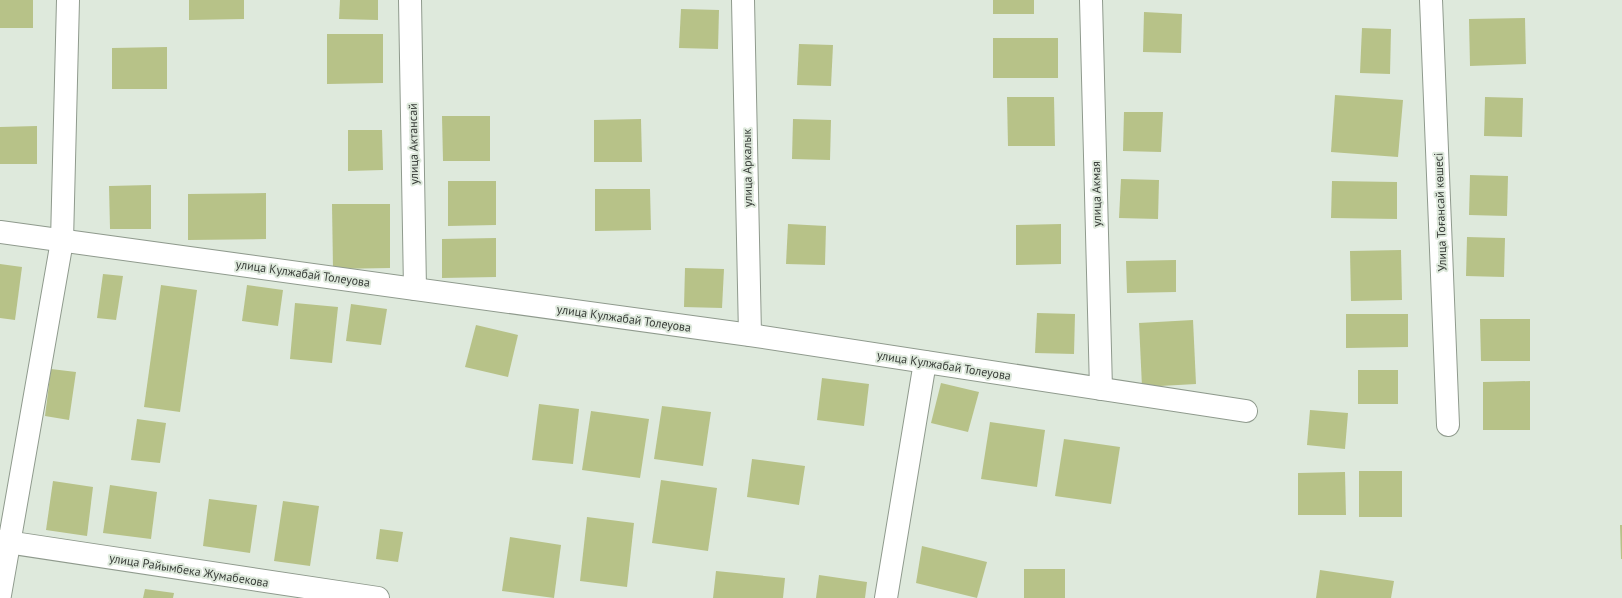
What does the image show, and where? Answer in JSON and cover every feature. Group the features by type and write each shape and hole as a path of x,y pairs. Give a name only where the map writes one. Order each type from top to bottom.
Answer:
{"street":[{"path":"0,595 4,542 62,241 68,0"},
{"name":"улица Актансай","path":"410,0 415,288"},
{"name":"улица Аркалык","path":"743,0 750,335"},
{"name":"улица Акмая","path":"1091,0 1101,389"},
{"name":"Улица Тоғансай көшесі","path":"1431,0 1448,424"},
{"name":"улица Кулжабай Толеуова","path":"0,232 750,335 1246,411"},
{"path":"886,598 926,362"},
{"name":"улица Райымбека Жумабекова","path":"4,542 378,598"}],"building":[{"path":"0,0 33,0 33,28 0,28"},
{"path":"189,0 244,0 244,19 189,20"},
{"path":"340,0 378,0 378,20 339,19"},
{"path":"993,0 1034,0 1034,14 993,14"},
{"path":"681,9 719,10 718,49 679,48"},
{"path":"1144,12 1182,14 1181,53 1143,52"},
{"path":"1525,18 1526,64 1470,66 1469,19"},
{"path":"1362,28 1391,29 1390,74 1360,73"},
{"path":"327,34 383,34 383,83 327,84"},
{"path":"993,38 1058,38 1058,78 993,78"},
{"path":"799,44 833,45 831,86 797,85"},
{"path":"167,47 167,89 112,89 112,48"},
{"path":"1335,95 1403,100 1398,157 1331,152"},
{"path":"1007,97 1054,97 1055,146 1008,146"},
{"path":"1485,97 1523,98 1522,137 1484,136"},
{"path":"1124,112 1163,112 1161,152 1123,151"},
{"path":"442,116 490,116 490,161 443,161"},
{"path":"641,119 642,162 594,162 594,120"},
{"path":"793,119 831,120 830,160 792,159"},
{"path":"37,126 37,164 0,164 0,127"},
{"path":"348,130 382,130 383,170 348,171"},
{"path":"1470,175 1508,176 1507,216 1469,215"},
{"path":"1121,179 1159,180 1158,219 1119,218"},
{"path":"448,181 496,181 496,225 448,226"},
{"path":"1332,181 1397,182 1397,219 1331,218"},
{"path":"151,185 151,229 110,229 109,186"},
{"path":"595,189 650,189 651,230 595,231"},
{"path":"266,193 266,239 188,240 188,194"},
{"path":"332,204 390,204 390,268 333,269"},
{"path":"788,224 826,226 825,265 786,264"},
{"path":"1061,224 1061,264 1016,265 1016,225"},
{"path":"1467,237 1505,238 1504,277 1466,276"},
{"path":"496,238 496,277 442,278 442,239"},
{"path":"1401,250 1402,300 1351,301 1350,251"},
{"path":"1176,260 1176,292 1127,293 1126,261"},
{"path":"0,264 22,267 15,320 0,318"},
{"path":"685,268 724,269 722,308 684,307"},
{"path":"103,274 123,276 116,320 97,318"},
{"path":"161,285 197,290 180,412 144,407"},
{"path":"247,285 283,290 278,326 242,321"},
{"path":"295,303 338,307 332,363 290,359"},
{"path":"351,304 387,309 381,345 346,341"},
{"path":"1037,313 1075,314 1074,354 1035,353"},
{"path":"1346,314 1408,314 1408,347 1346,348"},
{"path":"1480,319 1530,319 1530,361 1481,361"},
{"path":"1193,320 1196,384 1142,387 1139,323"},
{"path":"476,325 518,335 508,377 465,367"},
{"path":"51,369 76,372 69,420 45,416"},
{"path":"1358,370 1398,370 1398,404 1358,404"},
{"path":"822,378 869,384 864,426 817,420"},
{"path":"1530,381 1530,430 1483,430 1483,382"},
{"path":"941,383 979,392 968,432 931,423"},
{"path":"539,404 579,409 573,464 532,460"},
{"path":"662,406 711,412 703,466 654,459"},
{"path":"1310,410 1348,413 1345,449 1307,445"},
{"path":"591,411 649,419 640,478 582,470"},
{"path":"137,419 166,423 160,463 131,460"},
{"path":"990,422 1045,430 1037,487 981,479"},
{"path":"1064,439 1120,447 1111,504 1055,496"},
{"path":"752,459 805,466 799,505 747,497"},
{"path":"1359,471 1402,471 1402,517 1359,517"},
{"path":"1345,472 1346,515 1298,515 1298,473"},
{"path":"661,480 717,488 708,551 652,543"},
{"path":"53,481 93,487 87,536 46,530"},
{"path":"110,485 157,492 151,539 103,533"},
{"path":"209,499 257,505 250,553 203,546"},
{"path":"283,501 319,506 310,566 274,561"},
{"path":"587,517 634,523 627,587 580,581"},
{"path":"1620,525 1622,525 1622,559 1621,559"},
{"path":"380,529 403,532 398,562 376,559"},
{"path":"510,537 561,545 554,598 502,591"},
{"path":"922,546 987,562 977,598 916,583"},
{"path":"1024,569 1065,569 1065,598 1024,598"},
{"path":"1320,570 1394,581 1391,598 1316,598"},
{"path":"716,571 785,578 783,598 713,598"},
{"path":"819,575 867,582 865,598 816,598"},
{"path":"145,589 174,593 173,598 143,598"}]}
